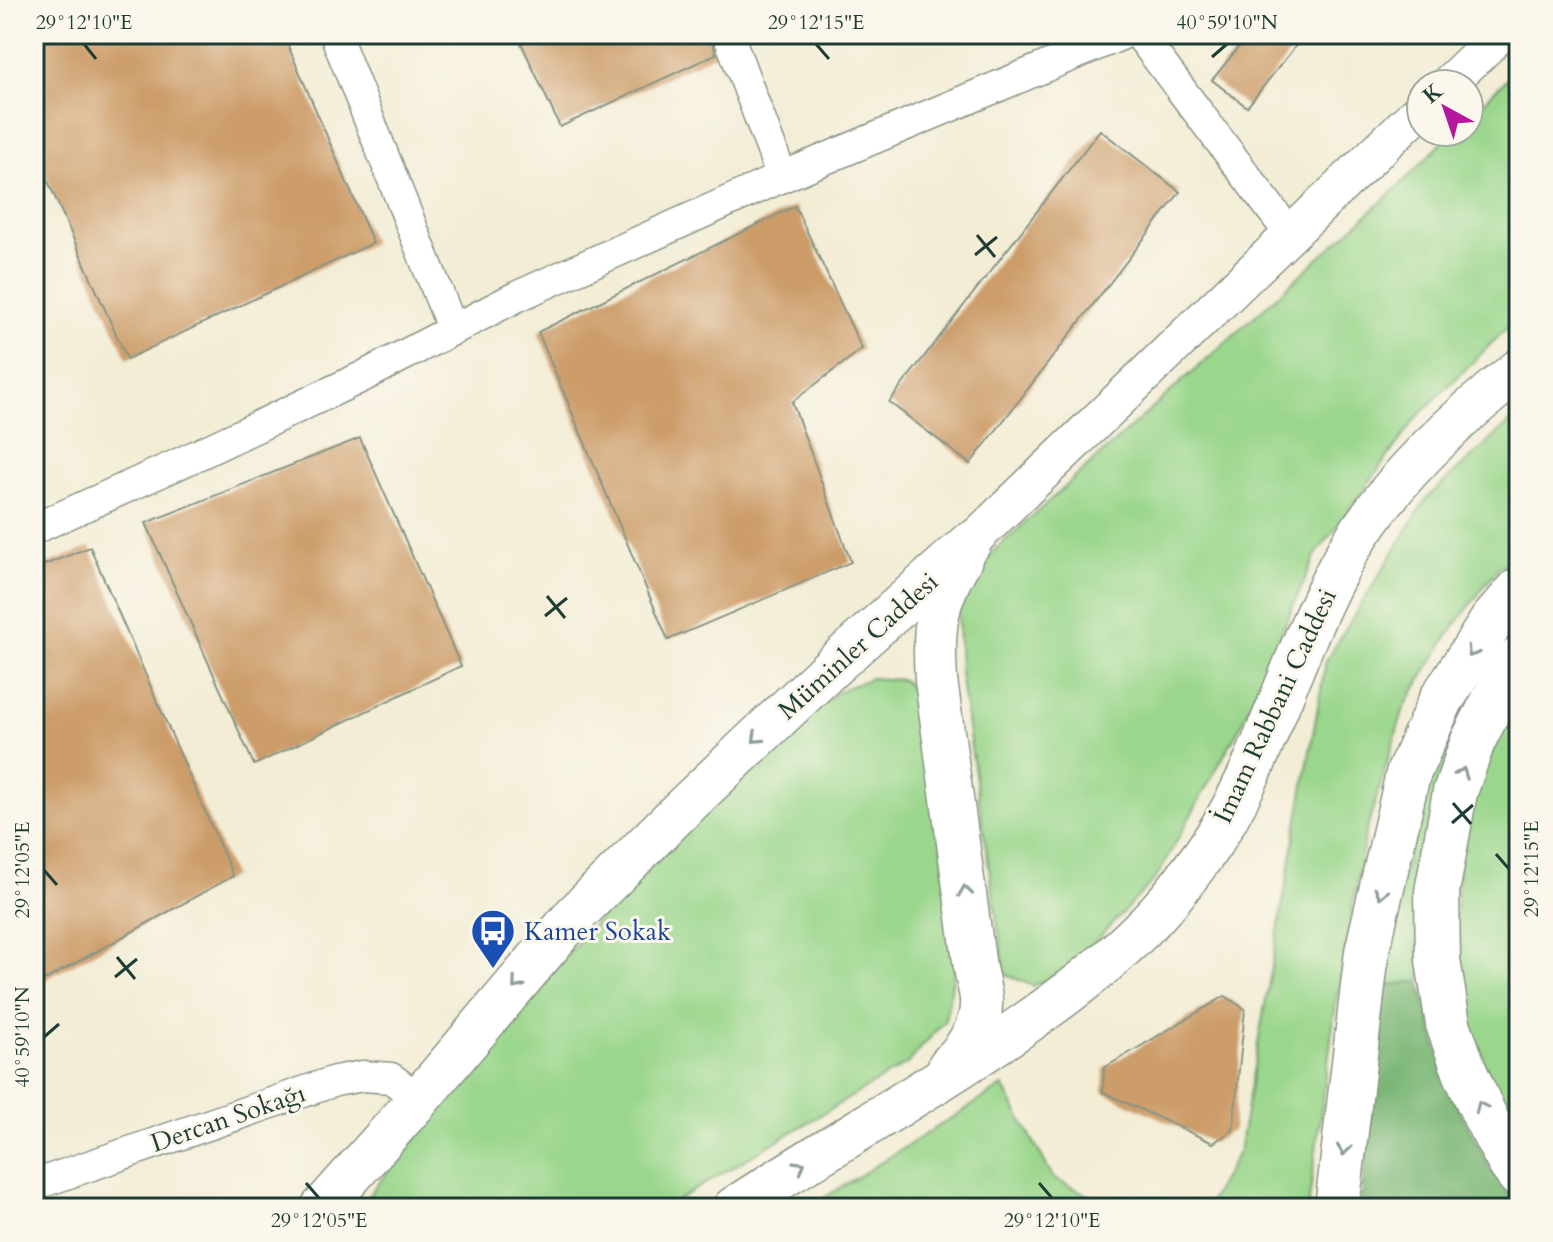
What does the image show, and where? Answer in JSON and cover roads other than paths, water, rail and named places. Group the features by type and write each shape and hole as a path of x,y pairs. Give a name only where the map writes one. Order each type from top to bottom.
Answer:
{"highway":[{"path":"1337,1208 1367,952 1408,774 1441,700 1492,621 1519,590"},
{"path":"1519,659 1501,686 1473,741 1455,792 1437,892 1438,960 1448,1024 1486,1119 1519,1175"}],"main road":[{"name":"İmam Rabbani Caddesi","path":"734,1208 922,1092 1039,1015 1127,943 1168,902 1206,851 1236,799 1327,592 1349,550 1405,475 1475,405 1519,370"},
{"name":"Müminler Caddesi","path":"322,1208 575,915 834,665 970,543"},
{"path":"922,1092 960,1055 976,1028 981,1002 933,640 938,608 948,581 970,543"},
{"path":"834,665 873,645 897,643 912,649 927,663 936,680"},
{"path":"975,968 993,993 1013,1006 1037,1005 1081,982"}],"street":[{"path":"335,34 453,330"},
{"path":"728,34 782,177"},
{"path":"34,529 362,377 516,297 782,177 1123,34"},
{"path":"1139,34 1290,234"},
{"path":"1465,68 1500,34"},
{"name":"Müminler Caddesi","path":"970,543 1405,124"},
{"name":"Dercan Sokağı","path":"34,1185 335,1081 363,1076 391,1078 419,1099"}],"place":[{"name":"Kamer Sokak","path":"493,970"}]}
